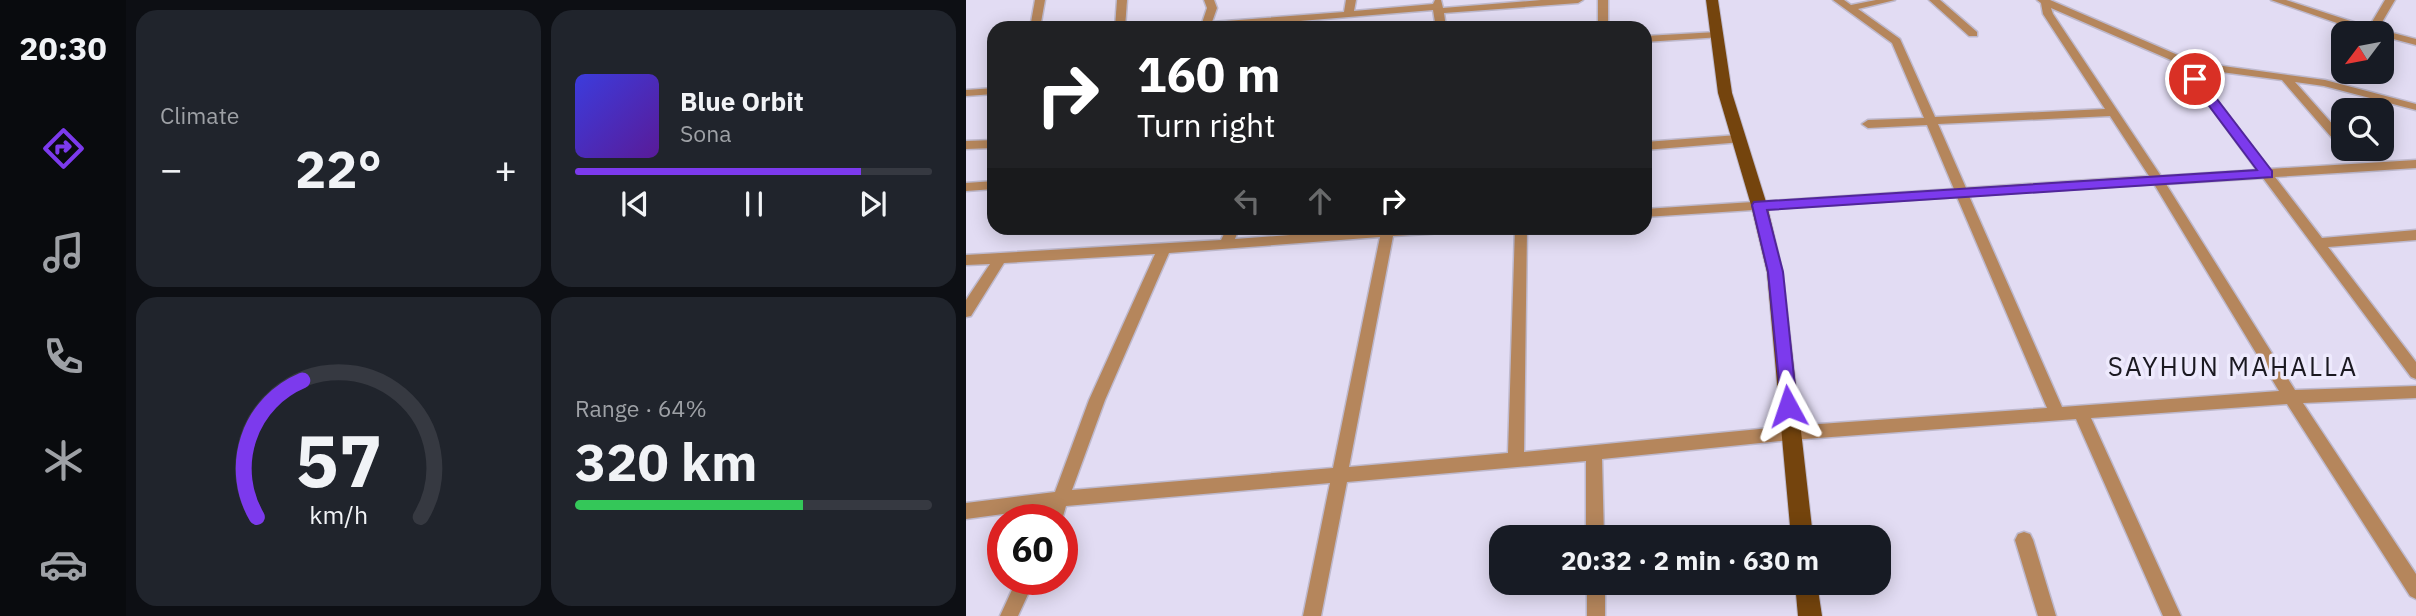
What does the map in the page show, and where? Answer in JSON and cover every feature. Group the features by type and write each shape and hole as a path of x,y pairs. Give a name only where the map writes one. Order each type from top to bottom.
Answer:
{"main road":[{"path":"1712,0 1725,93 1759,205 1775,272 1801,525"},
{"path":"1807,595 1810,616"}],"street":[{"path":"1036,21 1040,0"},
{"path":"1120,21 1122,0"},
{"path":"1208,21 1212,8 1209,0"},
{"path":"1349,14 1351,0"},
{"path":"1266,21 1438,5 1578,0"},
{"path":"1603,0 1603,21"},
{"path":"1838,0 1896,41 1933,121 2057,413"},
{"path":"1850,8 1890,0"},
{"path":"1934,0 1973,34"},
{"path":"2276,0 2340,21"},
{"path":"2378,21 2390,0"},
{"path":"2044,1 2192,65 2325,83 2416,107"},
{"path":"2044,1 2048,14 2158,180 2291,397 2416,590"},
{"path":"1652,39 1717,35"},
{"path":"2394,35 2416,42"},
{"path":"2192,65 2195,79 2416,373"},
{"path":"2284,76 2331,130"},
{"path":"966,93 987,92"},
{"path":"1868,124 2114,112"},
{"path":"1652,145 1738,139"},
{"path":"966,145 987,144"},
{"path":"1652,213 2267,174 2360,162 2416,164"},
{"path":"966,187 987,186"},
{"path":"1226,244 1230,235"},
{"path":"966,260 1164,249 1330,235"},
{"path":"1312,616 1387,235"},
{"path":"1516,460 1521,235"},
{"path":"2319,243 2416,235"},
{"path":"1060,504 1097,400 1164,249"},
{"path":"966,312 1000,258"},
{"path":"966,511 1062,499 1594,453 1791,433 2291,397 2416,392"},
{"path":"2080,411 2172,616"},
{"path":"1594,453 1595,525"},
{"path":"2024,540 2047,616"},
{"path":"1009,616 1019,595"},
{"path":"1596,595 1596,616"}],"district":[{"name":"SAYHUN MAHALLA","path":"2233,367"}],"route":[{"path":"1788,406 1775,272 1759,205 2267,174 2195,79"}]}
